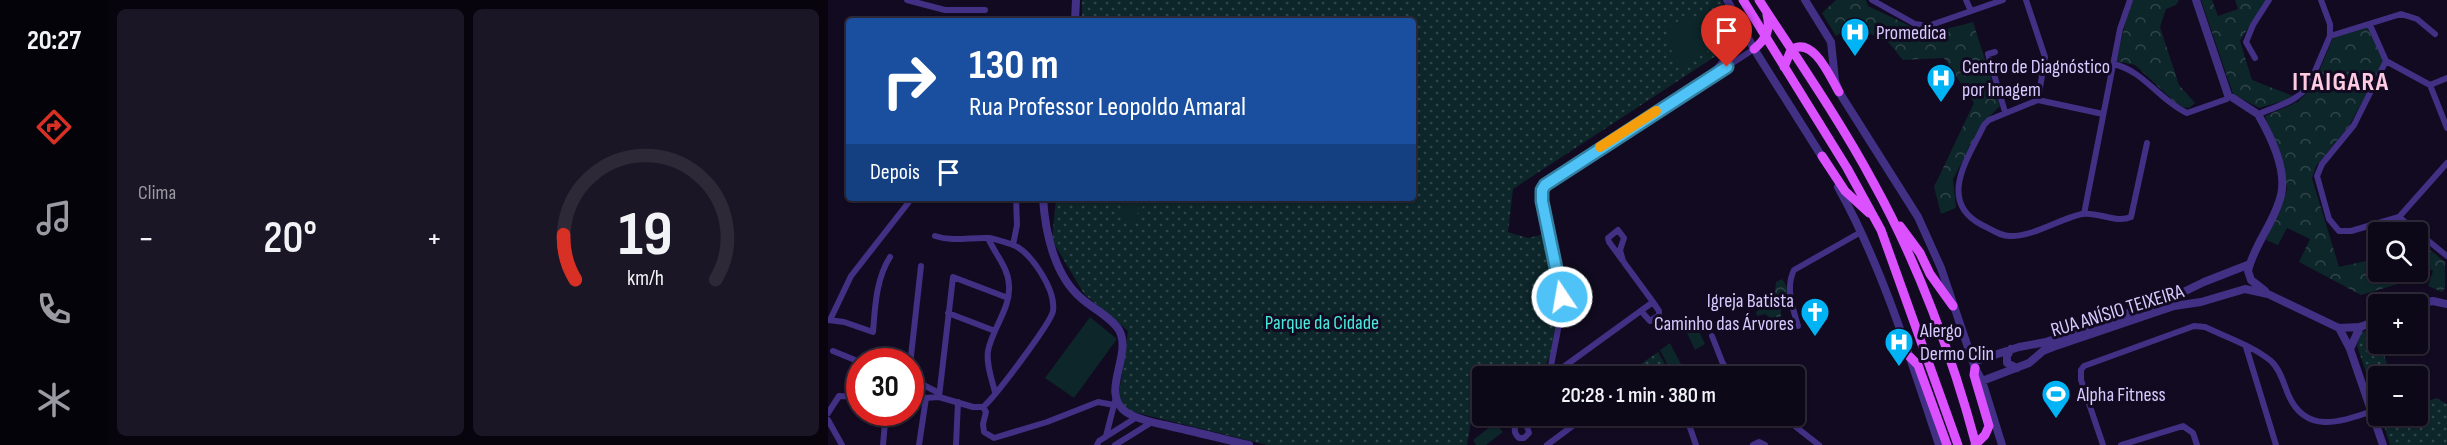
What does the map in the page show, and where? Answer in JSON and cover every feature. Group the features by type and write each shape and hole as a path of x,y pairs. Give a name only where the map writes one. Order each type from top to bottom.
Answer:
{"main road":[{"path":"1743,0 1847,168 1881,230 1958,445"},
{"path":"1761,0 1854,150 1888,210 1925,293 1976,445 1989,426 1974,375 1974,365"},
{"path":"1754,49 1766,38 1769,22 1766,10"},
{"path":"1784,67 1791,50 1803,46 1813,51 1839,92"},
{"path":"1822,156 1845,191 1868,211 1881,230"},
{"path":"1888,210 1920,253 1930,274 1953,306"},
{"path":"1910,357 1918,365 1947,445"}],"street":[{"path":"907,0 945,10 985,10"},
{"path":"1075,18 1076,0"},
{"path":"1727,0 1754,49 1822,156 1861,232 1910,357 1939,445"},
{"path":"1805,0 1831,42 1835,80 1839,92 1918,217 1941,268 1974,365 1982,381 2002,445"},
{"path":"1872,0 1922,26 1935,24 2003,0"},
{"path":"1966,0 1971,11"},
{"path":"2026,0 2045,57 2038,100"},
{"path":"2084,213 2123,16 2130,0"},
{"path":"2196,0 2229,97 2259,114 2281,171 2281,197 2250,264 2249,282 2245,289"},
{"path":"2256,58 2247,47 2246,42 2253,25 2269,0"},
{"path":"2259,114 2293,101 2309,85 2330,36 2330,24 2321,0"},
{"path":"2330,36 2401,14 2417,19 2435,34"},
{"path":"1708,77 1736,46 1741,23"},
{"path":"2370,25 2386,61 2430,85 2447,128"},
{"path":"1552,366 1563,310 1542,201 1542,190 1545,185 1754,49"},
{"path":"1995,51 1988,54 2005,112"},
{"path":"2386,61 2354,126 2322,164 2317,181 2329,219 2339,231 2351,231 2399,217 2447,163"},
{"path":"2113,64 2129,69 2176,108 2187,113 2229,97"},
{"path":"2430,85 2447,78"},
{"path":"2103,114 2038,100 1995,116 1984,125 1960,175 1958,189 1965,213 1973,220 2000,234 2013,237 2084,213 2124,220 2131,217 2147,143"},
{"path":"890,257 876,298 873,332 844,322 829,320 851,276 910,201"},
{"path":"1013,245 1017,225 1016,201"},
{"path":"1043,201 1048,240 1063,273 1079,297 1119,331 1122,344 1114,402 1106,436"},
{"path":"2399,217 2447,256"},
{"path":"1623,261 1620,250 1624,238 1618,230 1609,236 1608,240 1623,261 1653,302 1659,315 1650,321 1641,311"},
{"path":"1798,326 1790,293 1791,276 1794,270 1861,232"},
{"path":"924,386 958,402 973,407 983,406 1045,329 1053,312 1051,295 1041,273 1033,262 1013,245 988,238 966,240 935,236"},
{"path":"988,238 1008,278 1008,298 988,350 995,392"},
{"name":"RUA ANÍSIO TEIXEIRA","path":"1974,365 2011,349 2046,342 2186,291 2250,264"},
{"path":"912,348 921,266"},
{"path":"2237,270 2268,294 2339,328 2360,327 2368,324"},
{"path":"939,395 953,277 1008,298"},
{"name":"RUA ANÍSIO TEIXEIRA","path":"1982,381 2017,368 2053,347 2174,306 2191,304 2245,289 2268,294"},
{"path":"2186,291 2185,298 2191,304"},
{"path":"2428,302 2441,301 2447,304"},
{"path":"1564,366 1653,302"},
{"path":"948,313 995,331"},
{"path":"2103,445 2081,380 2081,370 2084,366 2200,325 2246,346 2274,364 2296,408 2308,417 2333,424 2368,412"},
{"path":"2350,349 2360,327"},
{"path":"2339,328 2350,349 2368,400"},
{"path":"1712,336 1725,366"},
{"path":"2246,346 2276,445"},
{"path":"2011,349 2007,356 2007,363 2017,368"},
{"path":"833,351 846,356"},
{"path":"919,445 926,398 939,395"},
{"path":"828,414 839,396 846,396"},
{"path":"956,445 958,402"},
{"path":"983,406 986,412 984,432 994,438 1047,422 1098,402 1114,402 1125,412 1152,422 1249,445"},
{"path":"1097,445 1106,436 1137,417"},
{"path":"828,420 842,445"},
{"path":"1115,445 1125,442 1152,422"},
{"path":"883,445 885,426"},
{"path":"1547,445 1573,426"},
{"path":"1689,426 1696,445"},
{"path":"1795,426 1819,445"},
{"path":"2121,445 2183,426 2193,433 2197,445"},
{"path":"2377,426 2383,445"},
{"path":"1753,445 1759,442 1765,445"}],"green space":[{"name":"Parque da Cidade","path":"1082,0 1721,0 1729,13 1732,30 1725,50 1513,189 1508,232 1528,238 1545,234 1557,307 1554,342 1545,366 1472,366 1472,416 1467,445 1267,445 1117,408 1128,331 1084,294 1052,240 1056,201 1416,201 1416,18 1082,18"},
{"path":"1836,0 1866,0 1868,6 1927,34 1973,22 2000,106 1983,123 1953,179 1956,208 1941,214 1934,187 1974,103 1944,58 1903,60 1889,43 1853,25 1836,36 1822,13"},
{"path":"2133,0 2179,0 2176,5 2166,9 2160,27 2179,85 2195,103 2189,108 2180,107 2135,65 2116,61"},
{"path":"2201,0 2212,0 2218,16 2238,9 2235,0 2266,0 2240,41 2252,80 2296,97 2259,108 2233,94"},
{"path":"1708,6 1724,33 1705,54 1676,68 1666,29 1687,16 1693,19"},
{"path":"2367,25 2385,60 2349,126 2316,166 2312,178 2339,267 2368,260 2368,282 2402,282 2361,295 2299,262 2310,239 2287,228 2278,245 2266,240 2287,190 2285,173 2265,116 2298,102 2313,86 2333,38"},
{"path":"1129,201 1141,201 1145,204 1130,223 1119,214"},
{"path":"2428,248 2445,262 2445,288 2442,292 2428,286 2433,271 2428,268"},
{"path":"1782,279 1787,293 1782,307 1781,321 1775,320 1774,330 1769,331 1765,327 1769,317 1765,314 1757,316 1756,312 1774,299 1776,282"},
{"path":"1090,317 1117,339 1074,398 1045,378"},
{"path":"1696,325 1705,344 1695,350 1686,331"},
{"path":"2368,330 2368,354 2384,354 2388,366 2368,366 2368,378 2357,346 2360,333"},
{"path":"1670,343 1682,366 1668,366 1660,350"},
{"path":"1658,352 1666,366 1638,366"},
{"path":"2436,398 2447,404 2447,445 2390,445 2384,426 2428,426 2428,401"},
{"path":"1491,426 1498,426 1503,432 1486,445 1476,445 1473,440"}],"slow traffic":[{"path":"1600,147 1656,111"}],"place":[{"name":"Promedica","path":"1855,58"},
{"name":"Centro de Diagnóstico por Imagem","path":"1941,104"},
{"name":"Igreja Batista Caminho das Árvores","path":"1815,338"},
{"name":"Alergo Dermo Clin","path":"1899,368"},
{"name":"Alpha Fitness","path":"2056,420"}],"district":[{"name":"ITAIGARA","path":"2341,81"}],"route":[{"path":"1562,297 1541,196 1545,185 1708,77 1727,67"}]}
